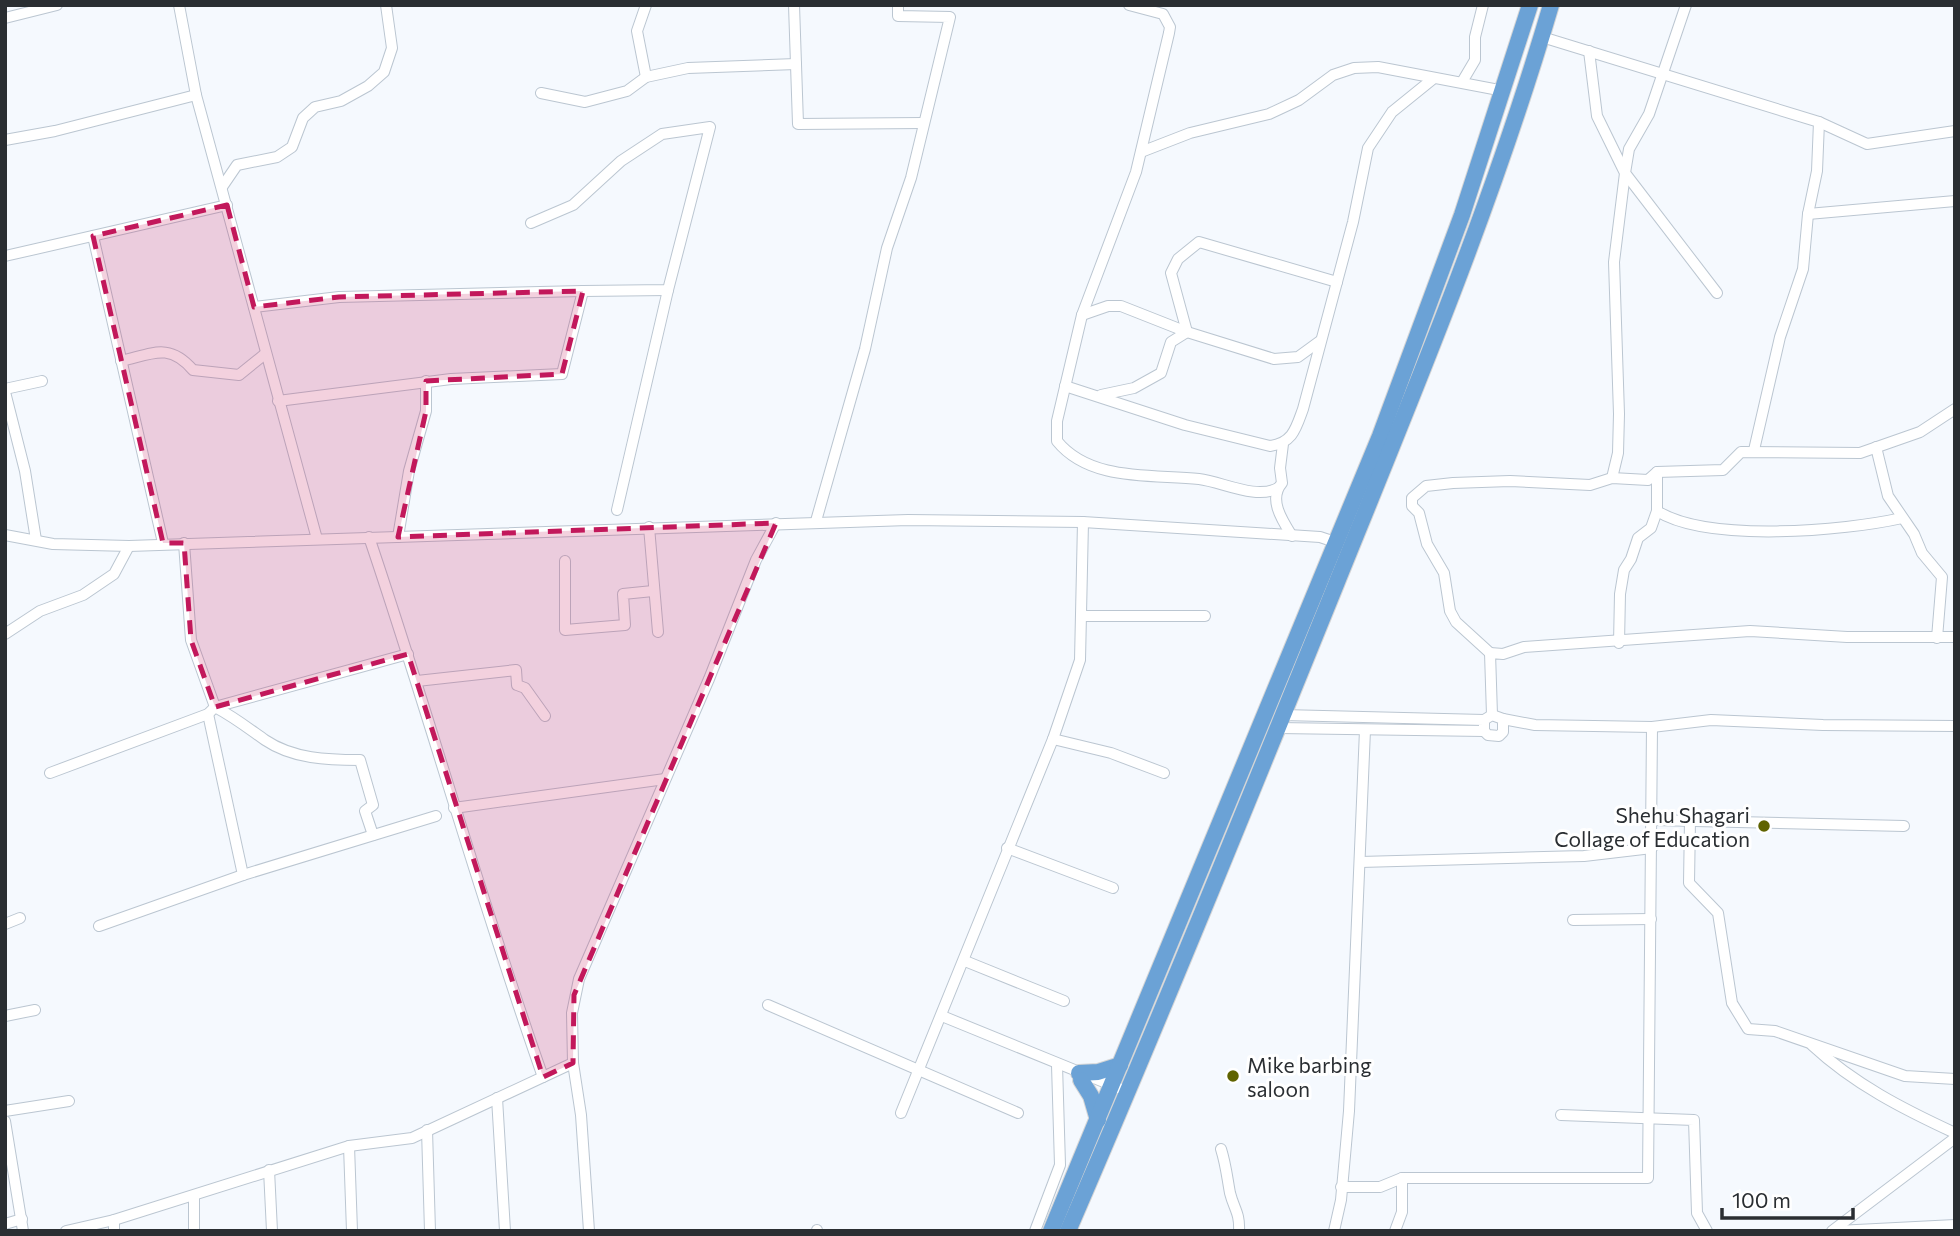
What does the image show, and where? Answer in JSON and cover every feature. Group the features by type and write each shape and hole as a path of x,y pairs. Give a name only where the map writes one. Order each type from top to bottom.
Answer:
{"highway":[{"path":"1051,1231 1098,1120 1117,1092 1120,1065 1338,543 1462,215 1530,5"},
{"path":"1068,1231 1117,1092 1280,722 1450,304 1489,199 1551,5"},
{"path":"1070,1071 1098,1072 1120,1065"},
{"path":"1070,1071 1091,1096 1098,1120"}],"street":[{"path":"5,18 57,5"},
{"path":"179,5 196,95 317,539"},
{"path":"222,187 237,165 277,157 292,147 303,118 315,107 341,101 368,86 384,72 392,48 386,5"},
{"path":"646,5 637,31 646,77"},
{"path":"794,5 798,124 923,123"},
{"path":"898,5 898,16 950,17"},
{"path":"816,521 865,349 887,248 911,178 953,5"},
{"path":"1129,5 1163,14 1170,27 1141,152 1082,315 1055,433 1057,441 1068,452 1088,462 1130,476 1198,479 1269,493 1282,483 1280,468 1283,444"},
{"path":"1462,82 1475,60 1475,37 1483,5"},
{"path":"1612,478 1618,453 1619,414 1614,262 1625,173 1629,149 1649,114 1686,5"},
{"path":"1542,37 1819,122 1867,144 1955,131"},
{"path":"1589,51 1597,116 1625,173 1717,293"},
{"path":"541,93 585,102 627,91 646,77 688,68 796,64"},
{"path":"1141,152 1190,133 1284,108 1344,71 1378,67 1504,91"},
{"path":"1065,386 1100,395 1185,425 1270,446 1283,444 1293,436 1303,409 1373,139 1392,112 1434,78"},
{"path":"5,139 55,131 196,95"},
{"path":"1754,450 1780,337 1803,269 1808,214 1817,171 1819,122"},
{"path":"531,223 541,221 573,205 621,161 662,134 710,127 668,290 617,510"},
{"path":"1808,214 1955,201"},
{"path":"5,256 227,205"},
{"path":"93,236 163,543"},
{"path":"1187,332 1171,272 1178,259 1199,242 1337,282"},
{"path":"278,401 426,381 562,374 583,290"},
{"path":"254,307 339,297 668,290"},
{"path":"1082,315 1108,306 1121,306 1187,332 1286,360 1297,357 1321,341"},
{"path":"1100,395 1134,388 1161,373 1171,342 1187,332"},
{"path":"121,361 170,351 181,357 193,370 239,375 265,354"},
{"path":"398,537 410,471 426,411 426,381"},
{"path":"36,540 25,471 5,391 42,382"},
{"path":"1955,409 1920,432 1860,453 1754,450 1741,452 1723,470 1657,472 1648,480 1612,478 1590,485 1510,481 1426,486 1412,498 1412,506 1419,513 1427,544 1444,573 1450,611 1456,622 1490,653 1503,654 1524,647 1619,643 1750,631 1847,638 1955,637"},
{"path":"1876,447 1888,496 1922,553 1942,577 1937,638"},
{"path":"1619,643 1624,570 1632,559 1638,538 1651,528 1657,511 1657,472"},
{"path":"1278,488 1276,508 1292,536"},
{"path":"1657,511 1707,528 1749,530 1838,528 1902,517"},
{"path":"5,535 53,544 129,546 816,521 1083,522 1321,537 1338,543"},
{"path":"901,1113 942,1016 941,1009 965,961 1007,848 1053,739 1080,660 1083,522"},
{"path":"589,1231 581,1115 573,1063 574,995 756,560 776,523"},
{"path":"649,527 658,632"},
{"path":"369,537 417,681 500,955 543,1077"},
{"path":"184,543 191,640 211,711 243,875"},
{"path":"5,634 40,611 83,595 114,574 129,546"},
{"path":"565,561 565,630 625,625 623,594 653,591"},
{"path":"1082,615 1205,616"},
{"path":"1490,653 1487,722 1493,737 1535,725"},
{"path":"50,773 211,711 408,654"},
{"path":"417,681 516,670 517,685 526,688 545,716"},
{"path":"211,711 242,720 266,741 296,755 360,760 373,805 365,811 373,835"},
{"path":"1280,722 1364,730 1503,719 1535,725 1652,727 1711,720 1823,725 1955,726"},
{"path":"1503,719 1503,732"},
{"path":"1280,722 1487,722"},
{"path":"1341,1187 1380,1187 1402,1178 1648,1178 1652,727"},
{"path":"1334,1231 1349,1111 1364,730"},
{"path":"1053,739 1111,753 1164,773"},
{"path":"454,808 665,779"},
{"path":"99,926 243,875 436,816"},
{"path":"1653,820 1904,826"},
{"path":"1690,820 1689,883 1718,913 1731,1003 1748,1030 1775,1031 1905,1076 1955,1079"},
{"path":"1007,848 1113,888"},
{"path":"1360,862 1584,856 1652,848"},
{"path":"5,924 20,918"},
{"path":"1573,920 1651,919"},
{"path":"965,961 1064,1001"},
{"path":"768,1005 1018,1113"},
{"path":"5,1016 34,1010"},
{"path":"942,1016 1117,1092"},
{"path":"1809,1042 1834,1066 1889,1102 1955,1136 1832,1231"},
{"path":"66,1231 114,1226 269,1170 349,1146 412,1138 573,1063"},
{"path":"1035,1231 1060,1166 1070,1071"},
{"path":"497,1098 505,1231"},
{"path":"5,1111 69,1101"},
{"path":"1561,1115 1694,1121 1697,1213 1707,1231"},
{"path":"5,1121 9,1172 23,1231"},
{"path":"427,1130 430,1231"},
{"path":"349,1146 352,1231"},
{"path":"1221,1149 1229,1173 1230,1193 1240,1214 1239,1231"},
{"path":"269,1170 272,1231"},
{"path":"1395,1231 1402,1212 1402,1178"},
{"path":"194,1196 194,1231"},
{"path":"5,1224 22,1219"},
{"path":"1837,1231 1955,1225"}],"highlighted area":[{"path":"227,205 254,307 339,297 583,291 562,374 426,381 426,411 398,537 776,523 574,995 573,1063 543,1077 408,654 215,707 191,640 184,543 163,543 93,236"}],"place":[{"name":"Shehu Shagari Collage of Education","path":"1764,826"},
{"name":"Mike barbing saloon","path":"1233,1076"}]}
